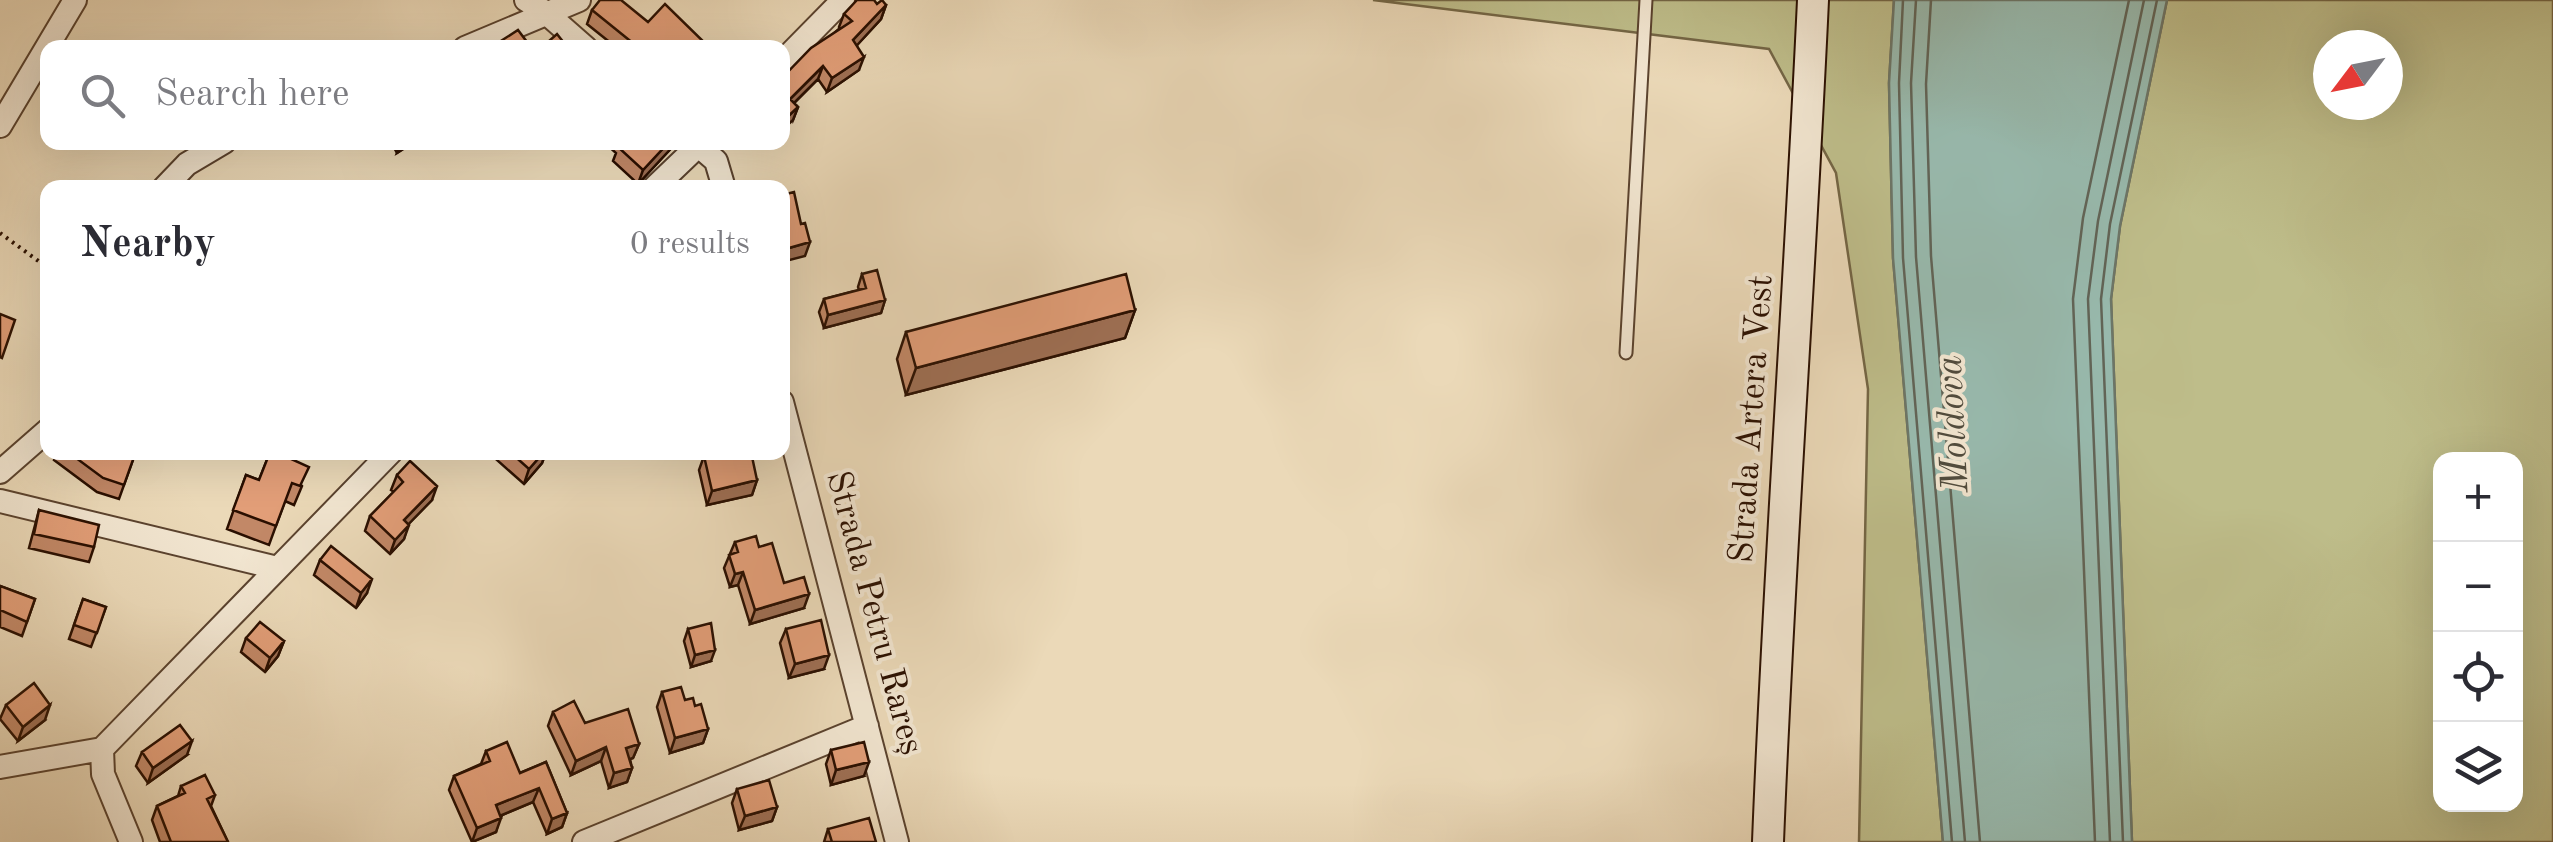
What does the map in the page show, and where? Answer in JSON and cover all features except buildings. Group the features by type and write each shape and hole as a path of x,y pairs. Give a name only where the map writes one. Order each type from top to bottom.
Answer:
{"main road":[{"name":"Strada Artera Vest","path":"1768,842 1778,597 1789,464 1813,0"}],"street":[{"path":"51,40 75,0"},
{"path":"479,40 536,6 567,7 579,0"},
{"path":"790,54 843,0"},
{"path":"536,6 576,40"},
{"path":"0,126 40,59"},
{"path":"172,180 211,150"},
{"path":"662,180 692,150"},
{"path":"704,150 716,161 722,180"},
{"name":"Strada Petru Rareș","path":"790,432 897,842"},
{"path":"0,472 40,437"},
{"path":"0,767 102,749 383,460"},
{"path":"0,502 277,568"},
{"path":"584,842 867,726"},
{"path":"102,749 103,774 131,842"}],"lane":[{"path":"1626,353 1646,0"}],"path":[{"path":"0,233 40,262"}],"shaded area":[{"path":"1373,0 1894,0 1889,83 1893,258 1943,842 1859,842 1868,389 1836,173 1769,49"},
{"path":"2167,0 2553,0 2553,842 2132,842 2111,299 2120,226"}],"water":[{"name":"Moldova","path":"1894,0 2167,0 2120,226 2111,299 2132,842 1943,842 1893,258 1889,83"}]}
